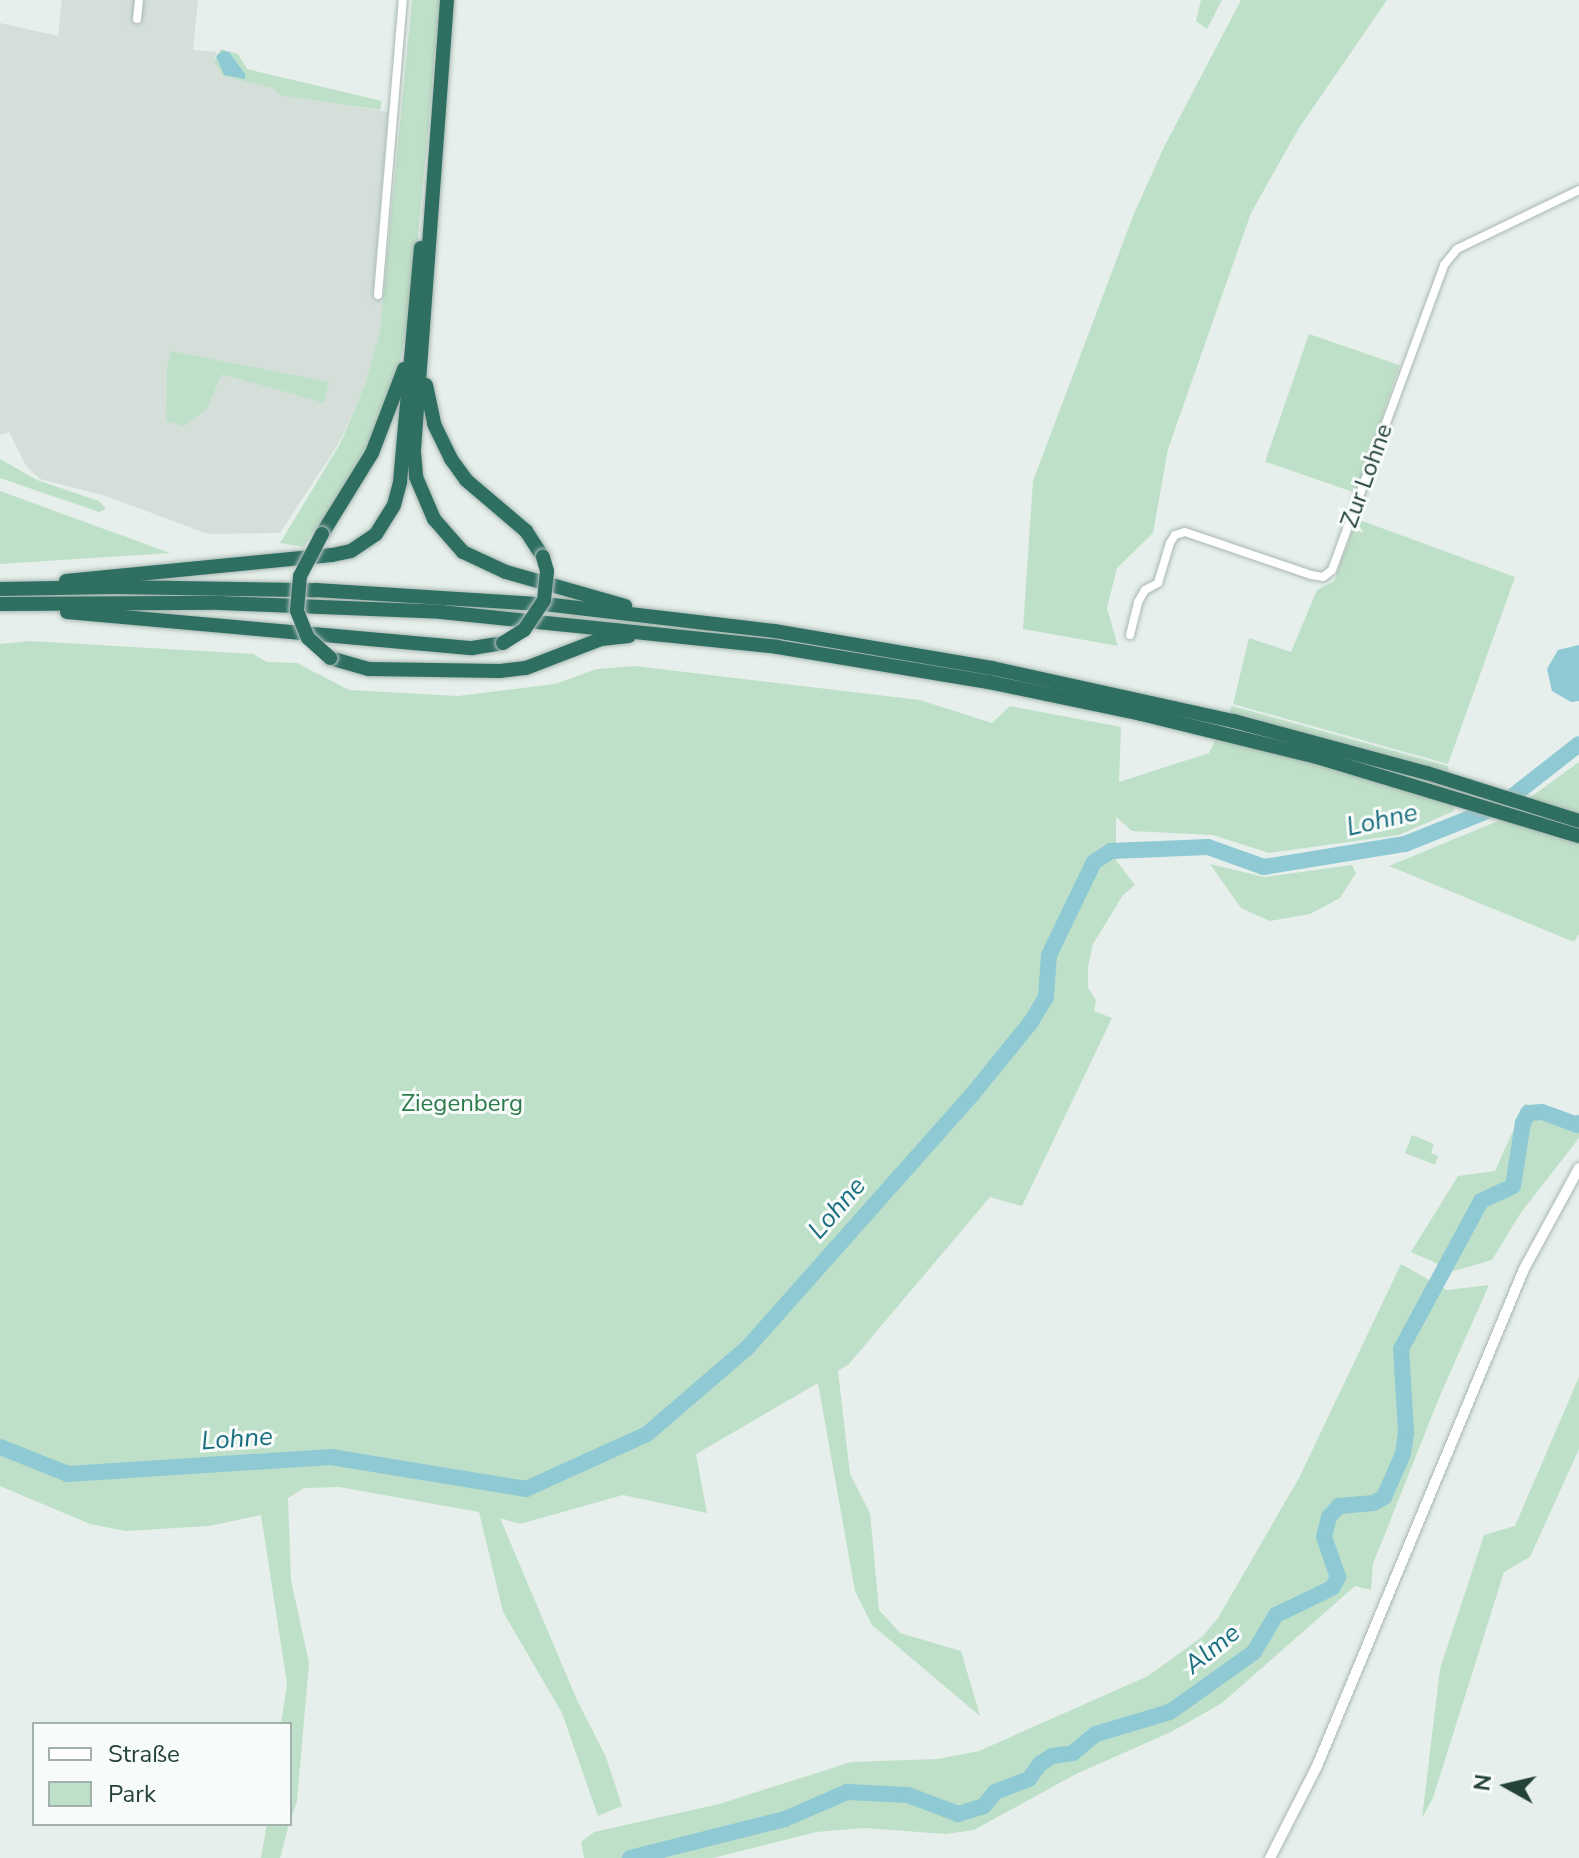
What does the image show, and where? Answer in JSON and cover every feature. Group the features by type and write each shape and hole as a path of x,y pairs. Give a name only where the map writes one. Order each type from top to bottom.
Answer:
{"highway":[{"path":"447,0 414,452 416,477 434,519 463,552 484,564 655,616"},
{"path":"46,588 81,578 332,555 367,543 385,523 400,482 425,205 436,128"},
{"path":"4,604 26,611 109,615 472,648 503,643 524,630 544,600 547,571 543,557 526,531 466,480 440,442 427,397 425,326"},
{"path":"413,338 387,419 372,453 300,576 297,611 308,638 330,658 368,669 500,671 526,668 601,639 665,633"},
{"path":"0,589 330,591 553,605 850,643 1317,757 1579,836"},
{"path":"4,604 313,605 472,615 665,633 990,675 1145,700 1323,743 1579,821"}],"street":[{"path":"137,19 139,0"},
{"path":"378,295 403,0"},
{"name":"Zur Lohne","path":"1130,635 1138,602 1145,590 1158,583 1175,535 1185,532 1311,575 1323,577 1332,570 1444,265 1457,249 1579,190"},
{"path":"1270,1858 1317,1766 1524,1269 1579,1168"}],"shaded area":[{"path":"62,0 198,0 193,50 217,52 214,61 224,76 272,88 279,94 388,112 373,293 385,296 380,332 365,386 339,443 280,533 208,534 106,496 40,479 26,466 9,432 0,435 0,23 58,36"}],"green space":[{"path":"412,0 440,0 412,302 399,366 368,447 333,504 304,547 280,543 340,444 365,385 380,331"},
{"path":"1201,0 1222,0 1207,29 1196,21"},
{"path":"1241,0 1387,0 1299,128 1251,213 1168,449 1153,533 1117,568 1107,608 1118,646 1023,629 1033,481 1133,216 1164,147"},
{"path":"221,49 238,54 247,69 382,101 380,110 280,95 272,88 223,76 214,61"},
{"path":"1309,334 1400,365 1356,493 1265,462"},
{"path":"171,351 329,382 324,403 222,374 206,410 184,426 166,421 167,367"},
{"path":"0,459 37,480 99,501 106,509 99,512 0,478"},
{"path":"0,491 170,553 0,564"},
{"path":"1357,519 1515,577 1448,764 1233,704 1249,638 1291,652 1317,590 1334,581"},
{"name":"Ziegenberg","path":"30,641 253,654 267,662 297,663 349,690 458,696 555,684 597,669 635,666 920,700 992,723 1010,706 1121,727 1119,782 1209,753 1232,706 1448,766 1454,811 1399,835 1269,853 1213,835 1132,831 1116,817 1116,860 1135,885 1123,895 1093,944 1088,967 1088,988 1096,1000 1094,1011 1112,1018 1022,1206 990,1197 849,1364 838,1371 850,1474 870,1513 879,1610 900,1633 961,1651 980,1716 872,1625 855,1591 818,1383 696,1454 707,1513 623,1495 520,1524 500,1518 577,1700 606,1757 622,1806 598,1816 562,1713 503,1612 479,1512 339,1487 304,1488 288,1498 291,1580 309,1663 297,1801 292,1816 292,1722 281,1722 287,1684 261,1515 209,1526 126,1531 90,1524 0,1486 0,644"},
{"path":"1579,762 1579,934 1574,942 1389,866 1498,821"},
{"path":"1210,864 1264,877 1352,865 1356,873 1340,898 1310,914 1270,921 1241,908"},
{"path":"1525,1104 1575,1119 1579,1115 1579,1138 1520,1214 1492,1260 1454,1271 1411,1252 1458,1176 1495,1171"},
{"path":"1412,1135 1434,1144 1431,1153 1438,1156 1435,1165 1405,1153"},
{"path":"1401,1264 1447,1290 1489,1285 1439,1398 1373,1564 1371,1590 1355,1586 1222,1703 1171,1732 1076,1774 974,1830 946,1834 864,1828 816,1832 713,1858 584,1858 581,1842 594,1832 719,1804 851,1762 938,1759 979,1751 1148,1676 1202,1637 1218,1618 1299,1478"},
{"path":"1579,1377 1579,1449 1530,1557 1504,1572 1433,1798 1422,1818 1440,1669 1484,1535 1515,1526"},
{"path":"267,1826 288,1826 280,1858 261,1858"}],"water":[{"path":"223,51 229,52 245,74 245,79 224,75 216,56"},
{"path":"1579,645 1579,701 1571,702 1552,691 1547,669 1558,650"}],"waterway":[{"name":"Lohne","path":"0,1447 68,1474 331,1457 526,1489 647,1434 748,1347 971,1096 1031,1022 1046,997 1049,955 1094,862 1111,851 1208,847 1264,867 1405,844 1500,806 1579,744"},
{"name":"Alme","path":"630,1858 785,1819 847,1792 908,1795 958,1814 984,1806 995,1792 1029,1779 1040,1764 1052,1756 1073,1753 1096,1734 1170,1712 1254,1652 1276,1615 1332,1588 1338,1577 1324,1537 1329,1517 1339,1506 1374,1503 1384,1497 1403,1454 1406,1432 1401,1349 1481,1201 1513,1186 1523,1123 1528,1113 1542,1112 1577,1125 1579,1123"}]}
